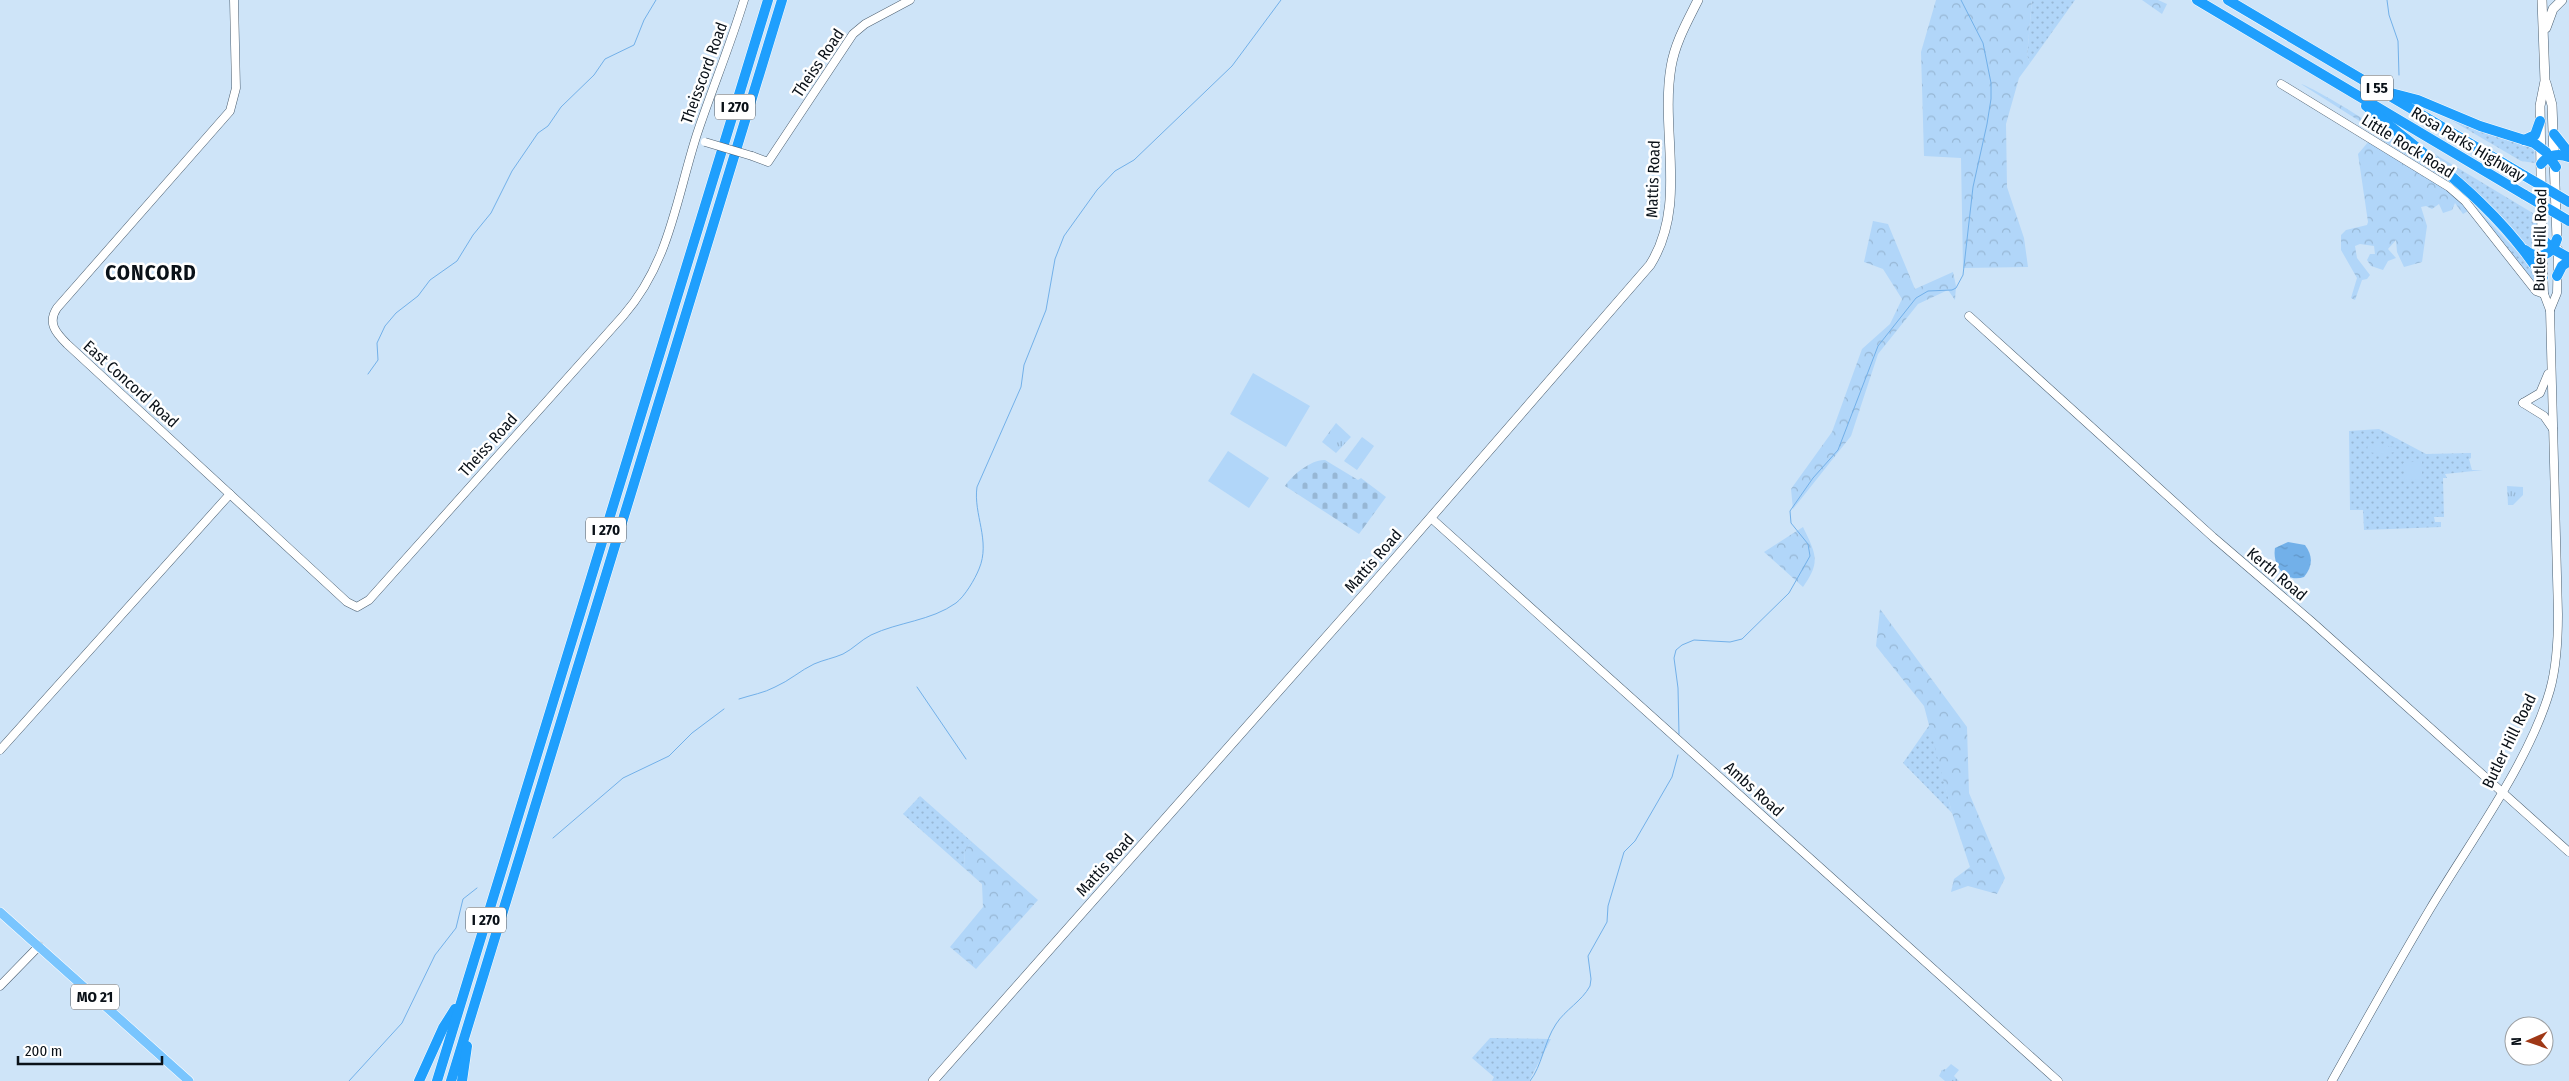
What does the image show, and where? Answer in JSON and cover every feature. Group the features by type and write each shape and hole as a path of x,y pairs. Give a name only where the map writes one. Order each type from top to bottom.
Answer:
{"highway":[{"name":"I 270","path":"437,1081 768,0"},
{"name":"I 270","path":"451,1081 782,0"},
{"name":"Rosa Parks Highway","path":"2196,0 2569,221"},
{"name":"Rosa Parks Highway","path":"2228,0 2569,202"},
{"path":"2344,88 2460,182 2519,245 2543,278"},
{"path":"2380,90 2418,100 2540,146 2552,156 2556,167"},
{"path":"2524,140 2535,135 2540,121"},
{"path":"2554,134 2569,152"},
{"path":"2540,164 2552,156 2569,157"},
{"path":"2542,239 2569,260 2562,266 2557,276"},
{"path":"2555,251 2557,240"},
{"path":"2519,245 2532,255 2543,256 2555,251"},
{"path":"420,1081 443,1028 463,996"},
{"path":"462,1081 470,1020"}],"main road":[{"name":"Mattis Road","path":"933,1081 1431,518 1636,284 1655,258 1665,233 1670,213 1671,68 1680,37 1698,0"},
{"name":"Butler Hill Road","path":"2542,0 2545,81 2540,106 2542,239"},
{"path":"2544,32 2553,9 2562,0"},
{"name":"Butler Hill Road","path":"2545,81 2552,105 2554,134 2552,156"},
{"name":"Butler Hill Road","path":"2556,167 2557,240"},
{"name":"MO 21","path":"0,912 189,1081"}],"street":[{"name":"East Concord Road","path":"230,494 63,340 54,329 52,321 57,308 230,111 236,88 234,0"},
{"name":"Theisscord Road","path":"744,0 696,139 768,162"},
{"name":"Theiss Road","path":"768,162 853,34 865,24 910,0"},
{"name":"Little Rock Road","path":"2280,84 2449,187 2465,201 2536,291 2544,294"},
{"name":"Theiss Road","path":"230,494 347,602 355,607 363,606 637,299 652,277 664,250 696,139"},
{"name":"Butler Hill Road","path":"2332,1081 2414,935 2501,792 2541,715 2550,689 2555,662 2558,614 2550,310 2544,294 2542,239"},
{"name":"Butler Hill Road","path":"2550,310 2557,293 2555,251"},
{"name":"Kerth Road","path":"1968,316 2212,537 2318,628 2569,852"},
{"path":"2550,367 2540,393 2523,403 2544,416 2552,429"},
{"path":"0,750 230,494"},
{"name":"Ambs Road","path":"1431,518 2058,1081"},
{"path":"0,986 39,946"}],"green space":[{"path":"1936,0 2032,0 2027,56 2030,63 2019,78 2006,124 2007,187 2024,238 2028,267 1963,268 1961,158 1924,156 1921,52"},
{"path":"2032,0 2075,0 2030,63 2027,56"},
{"path":"2142,0 2158,0 2167,4 2162,14"},
{"path":"2301,84 2332,100 2379,129 2439,172 2447,180 2385,142 2361,122"},
{"path":"2439,113 2534,147 2535,163 2521,161"},
{"path":"2369,141 2448,190 2468,211 2463,214 2455,203 2452,210 2443,213 2439,204 2432,209 2426,206 2421,207 2427,226 2422,262 2404,267 2397,252 2396,240 2388,249 2396,258 2388,261 2383,270 2371,266 2367,260 2370,254 2375,254 2374,246 2360,244 2355,246 2357,258 2370,275 2367,279 2362,280 2355,300 2351,298 2357,278 2341,250 2341,235 2346,230 2367,225 2368,222 2358,154"},
{"path":"2423,147 2536,215 2538,250 2527,246 2465,181"},
{"path":"2448,178 2538,274 2539,284 2536,286 2471,203 2447,180"},
{"path":"1873,221 1888,224 1915,289 1953,272 1956,286 1955,300 1948,290 1918,304 1878,354 1851,436 1793,509 1791,489 1832,432 1862,349 1890,324 1902,299 1883,269 1864,262"},
{"path":"1253,373 1310,406 1286,447 1230,414"},
{"path":"1336,423 1351,437 1336,453 1322,442"},
{"path":"2379,429 2426,454 2471,453 2471,458 2469,459 2472,470 2483,470 2445,474 2447,478 2443,478 2444,517 2434,517 2435,522 2441,522 2441,527 2364,530 2363,510 2350,510 2349,431"},
{"path":"1362,437 1374,446 1357,470 1344,461"},
{"path":"2368,443 2395,447 2395,452 2383,454 2367,452"},
{"path":"1228,451 1269,478 1249,508 1208,481"},
{"path":"1325,460 1358,480 1361,478 1386,497 1359,534 1285,486 1303,468 1314,462"},
{"path":"2422,461 2422,479 2405,480 2403,463"},
{"path":"2507,486 2523,487 2523,495 2513,505 2508,505"},
{"path":"1803,527 1815,558 1812,571 1803,587 1764,552"},
{"path":"1880,609 1967,727 1969,793 2005,878 1997,894 1968,886 1951,892 1954,879 1970,867 1952,813 1924,706 1876,646"},
{"path":"1930,724 1952,813 1903,763"},
{"path":"920,796 972,842 965,850 964,868 903,814"},
{"path":"972,842 1038,900 976,969 950,947 983,907 982,884 964,868 965,850"},
{"path":"1490,1038 1551,1039 1529,1081 1492,1081 1494,1077 1472,1058"},
{"path":"1951,1064 1959,1070 1954,1076 1959,1081 1945,1081 1939,1076 1942,1070"}],"water":[{"path":"2288,542 2305,545 2311,557 2309,569 2304,577 2291,578 2278,567 2275,548"}],"waterway":[{"path":"368,374 378,360 377,343 385,326 396,313 418,296 430,280 457,261 473,235 491,213 512,171 538,133 548,126 561,107 594,75 605,59 634,45 644,20 656,0"},
{"path":"739,699 780,685 814,664 843,654 871,635 936,614 956,603 963,596 975,578 982,559 983,538 977,507 977,487 1021,387 1024,365 1046,310 1055,259 1064,236 1097,190 1115,171 1134,160 1232,66 1281,0"},
{"path":"1679,734 1678,688 1674,658 1676,650 1694,640 1730,642 1742,639 1789,593 1810,556 1808,544 1791,523 1790,511 1813,478 1838,450 1878,346 1916,298 1928,291 1952,290 1956,288 1963,275 1973,187 1987,124 1991,99 1991,83 1983,43 1961,0"},
{"path":"2387,0 2389,15 2398,41 2399,75"},
{"path":"917,687 966,759"},
{"path":"553,838 623,778 669,756 692,733 724,709"},
{"path":"1530,1081 1556,1024 1590,986 1588,956 1607,922 1608,906 1624,852 1635,841 1672,777 1678,755"},
{"path":"349,1081 402,1023 435,955 456,928 463,899 477,888"}],"district":[{"name":"CONCORD","path":"151,273"}]}
